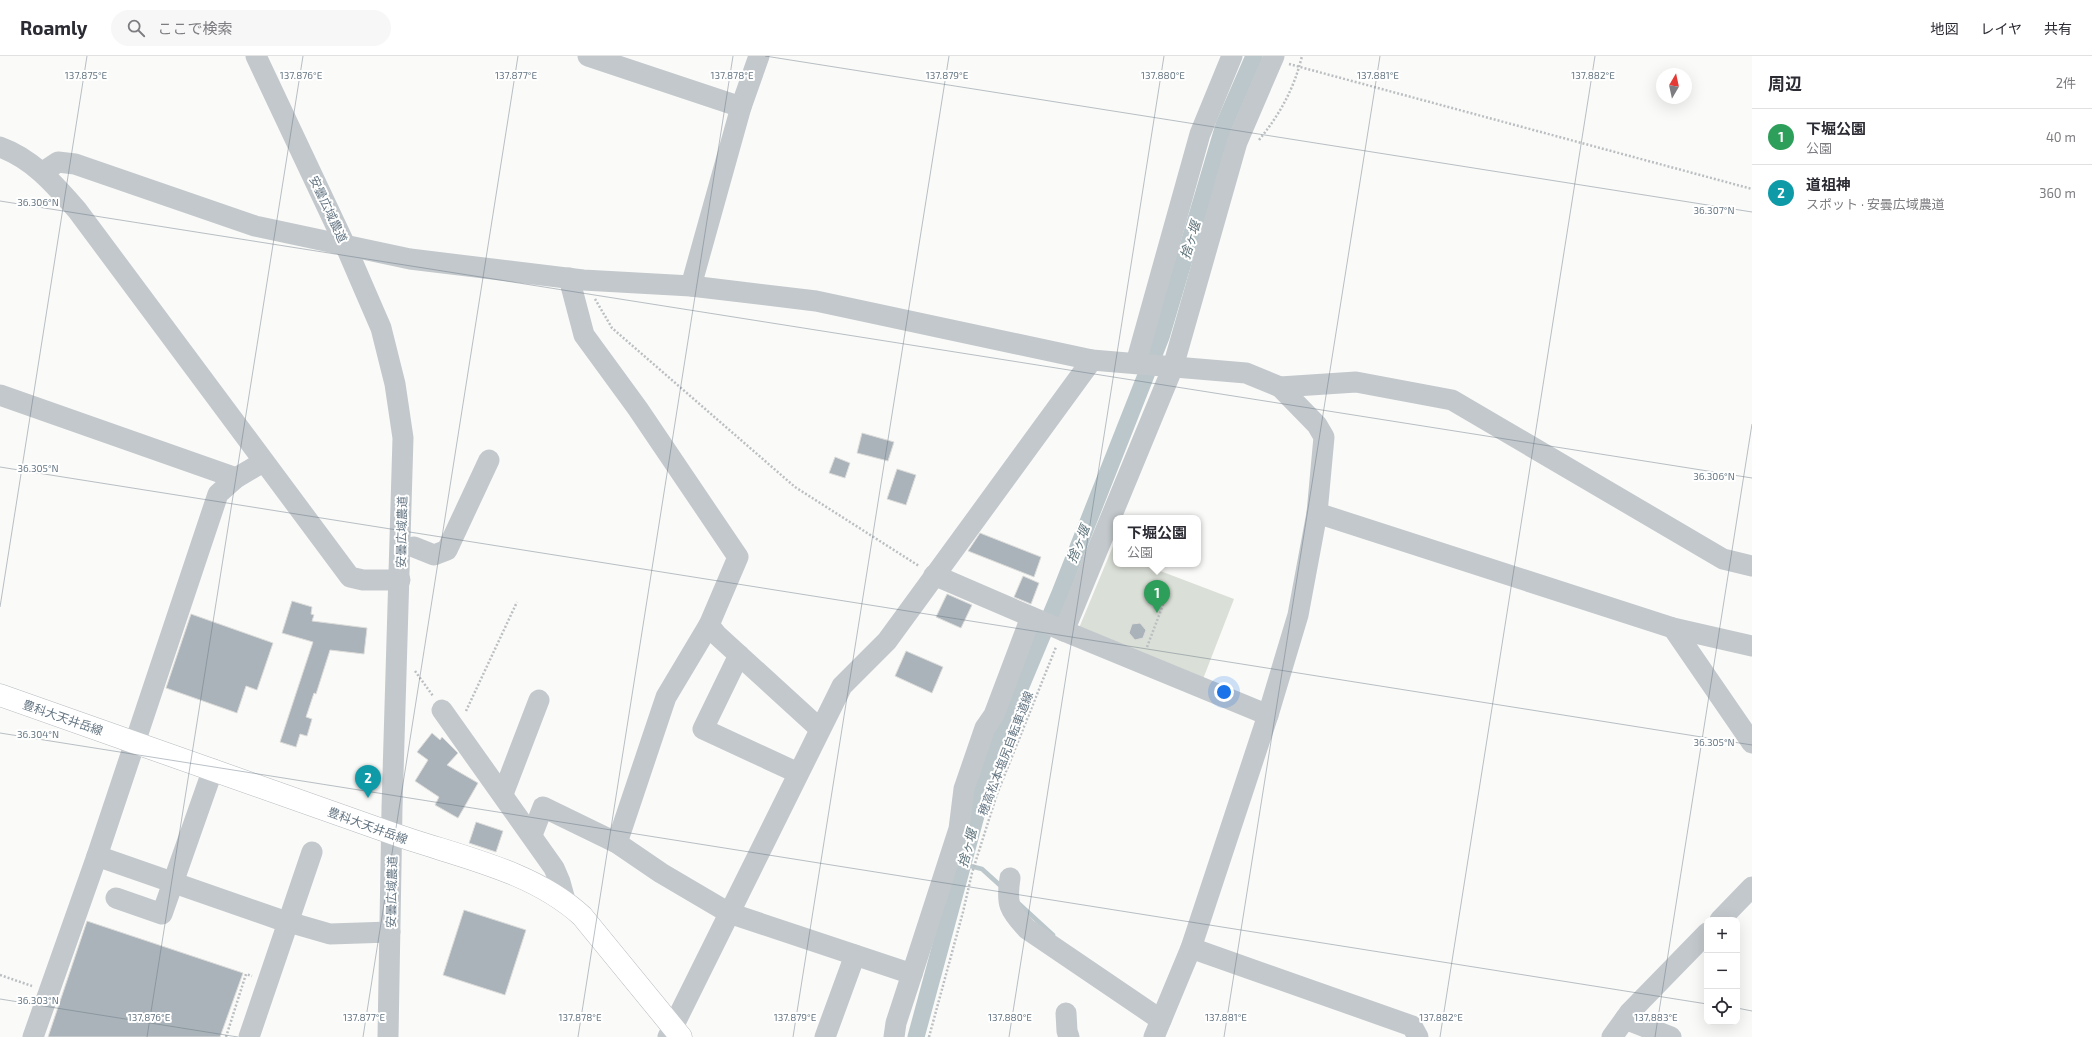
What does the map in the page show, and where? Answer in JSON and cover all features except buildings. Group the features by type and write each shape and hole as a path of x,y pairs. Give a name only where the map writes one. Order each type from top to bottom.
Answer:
{"main road":[{"name":"豊科大天井岳線","path":"0,695 213,769 392,834 485,864 536,885 565,900 582,916 674,1034"}],"street":[{"name":"安曇広域農道","path":"256,56 346,247 381,328 395,384 403,438 388,1037"},
{"path":"588,56 741,107"},
{"path":"691,286 741,107 758,56"},
{"path":"1138,364 1200,134 1232,56"},
{"path":"1061,633 1168,367 1237,142 1274,58"},
{"path":"0,147 17,153 43,172 82,216 176,340 263,462 350,577 363,580 400,580"},
{"path":"43,172 58,162 76,164 254,226 346,247 410,259 576,279 691,286 816,301 1092,360 1246,373 1280,387 1316,425 1324,438 1317,513 1298,615 1268,715 1190,948 1158,1029 1027,929 1014,916 1007,898 1010,878"},
{"path":"576,279 584,335 638,410 738,557 709,625 666,697 617,843"},
{"path":"674,1034 729,913 842,686 887,641 1092,360"},
{"path":"1280,387 1356,382 1452,400 1723,559 1752,566"},
{"path":"0,395 236,478"},
{"path":"414,547 434,555 447,550 489,460"},
{"path":"33,1037 135,742 218,494 236,478 263,462"},
{"path":"1317,513 1673,628 1752,646"},
{"path":"934,575 1031,617 1061,633 1142,662 1268,715"},
{"path":"894,1037 896,1023 959,829 964,789 984,728 994,715 1031,617"},
{"path":"709,625 739,655 820,729"},
{"path":"1673,628 1752,743"},
{"path":"739,655 703,729 798,773"},
{"path":"503,794 539,700"},
{"path":"442,710 554,868 565,900"},
{"path":"116,898 162,914 213,769"},
{"path":"532,835 543,807 617,843 661,873 729,913 912,974"},
{"path":"249,1037 312,852"},
{"path":"96,856 288,922 330,934 390,932"},
{"path":"1723,917 1752,887"},
{"path":"1612,1037 1625,1019 1704,936"},
{"path":"1190,948 1412,1026 1418,1037"},
{"path":"825,1037 855,955"},
{"path":"1066,1013 1067,1031 1069,1037"},
{"path":"1625,1019 1670,1037"}],"path":[{"path":"1274,58 1307,70 1752,189"},
{"path":"576,279 612,328 795,487 934,575"},
{"path":"1142,662 1166,597"},
{"path":"457,730 517,602"},
{"name":"穂高松本塩尻自転車道線","path":"929,1037 964,912 972,873 997,794 1061,633"},
{"path":"410,668 415,671 442,710"},
{"path":"0,975 48,992"}],"shaded area":[{"path":"1113,546 1113,567 1156,567 1155,569 1234,599 1203,679 1079,628"}],"waterway":[{"name":"捨ヶ堰","path":"916,1037 993,753 1060,593 1161,337 1224,125 1254,56"},
{"path":"963,864 982,869 1003,888"},
{"path":"1017,902 1053,935"}],"place":[{"name":"下堀公園","path":"1157,613"},
{"name":"道祖神","path":"368,798"}]}
